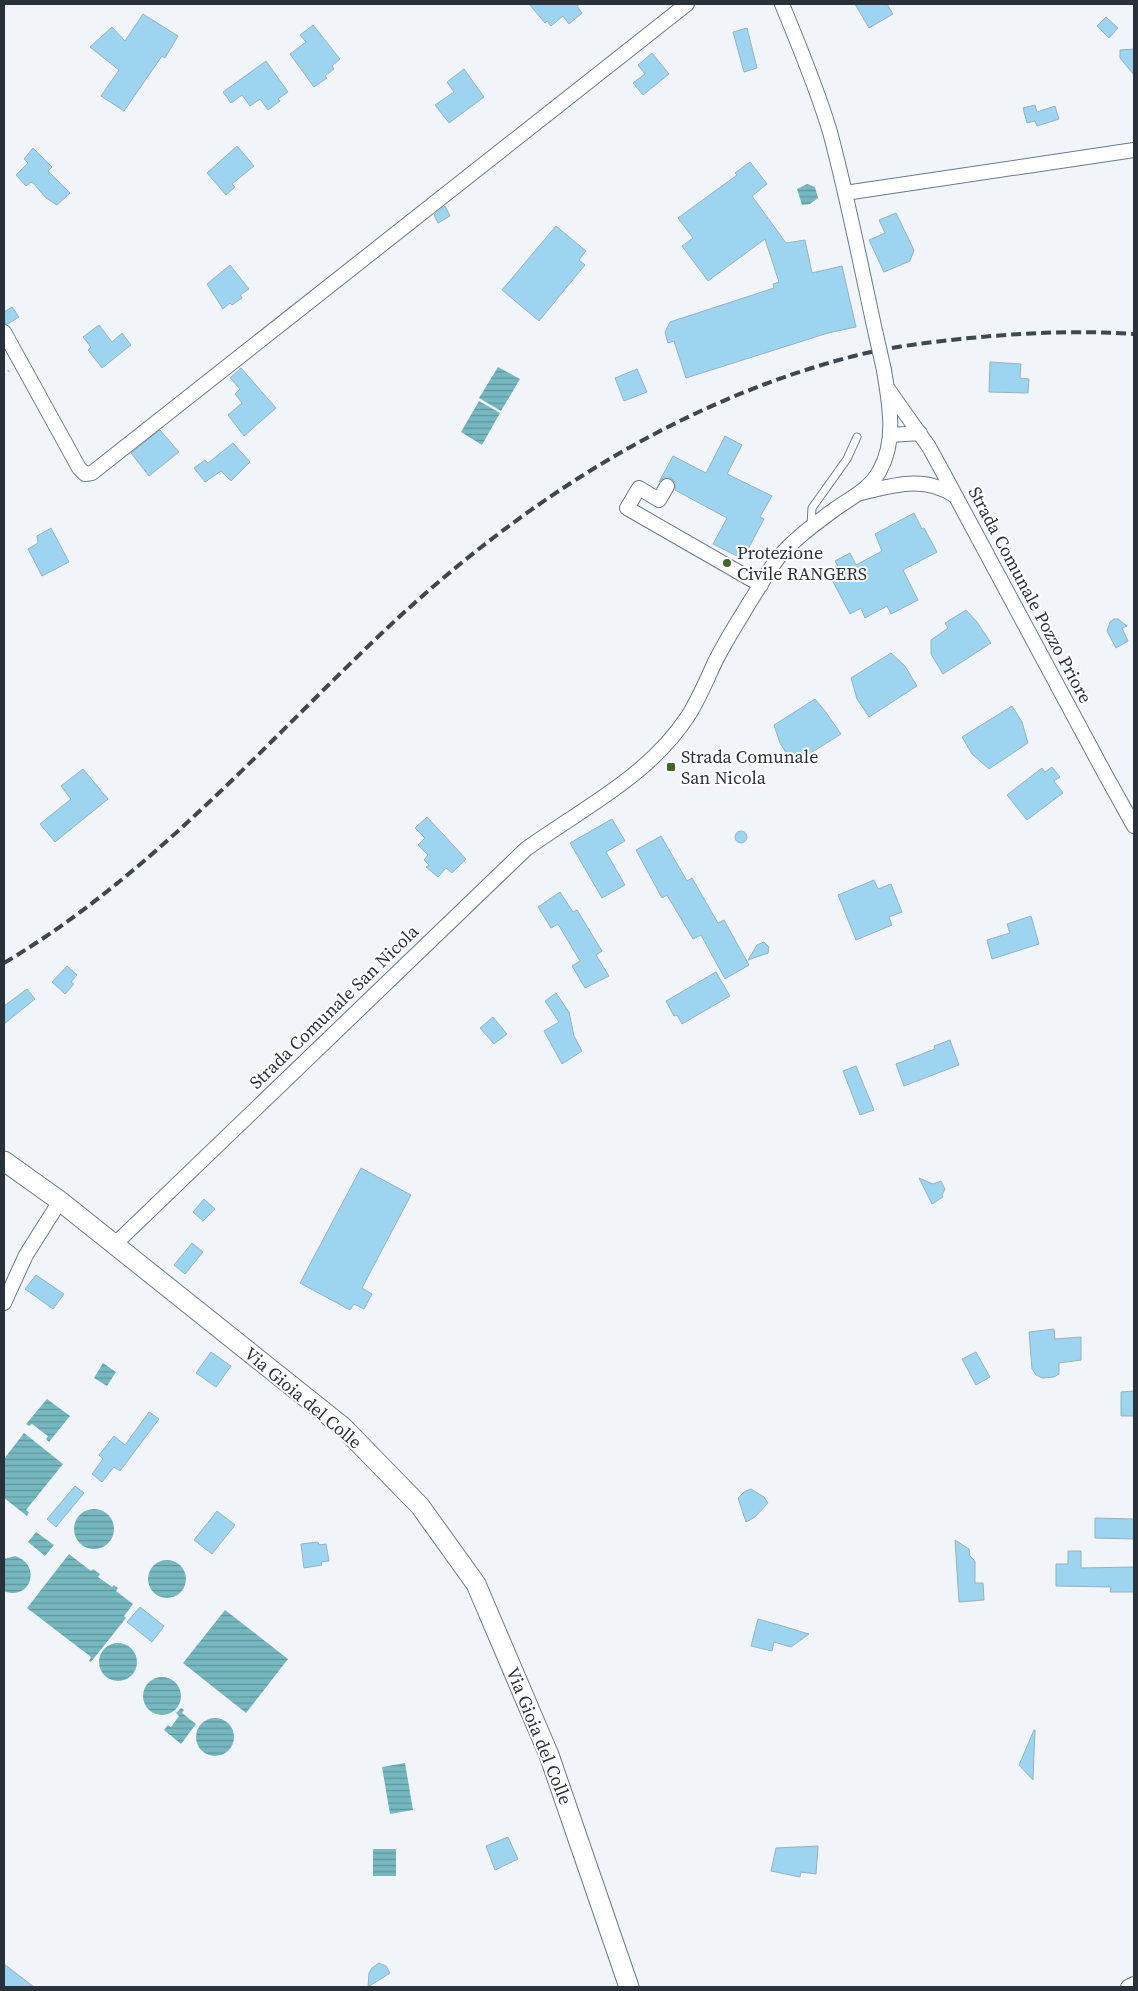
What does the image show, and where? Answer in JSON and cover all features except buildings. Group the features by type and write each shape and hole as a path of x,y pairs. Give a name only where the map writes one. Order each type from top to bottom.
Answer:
{"main road":[{"name":"Via Gioia del Colle","path":"4,1161 60,1201 344,1427 420,1506 476,1584 549,1755 629,1987"}],"street":[{"path":"4,332 78,468 84,474 92,473 687,4"},
{"path":"782,4 811,75 829,130 845,193 884,370 890,435 888,450 880,472 858,494"},
{"path":"845,193 1134,150"},
{"name":"Strada Comunale Pozzo Priore","path":"886,386 920,433 1134,826"},
{"path":"890,435 920,433"},
{"path":"858,494 892,485 920,482 947,490 956,497"},
{"path":"667,486 659,500 639,488 627,508 760,585"},
{"name":"Strada Comunale San Nicola","path":"114,1245 526,849 622,785 662,750 689,715 724,645 778,558 811,527 858,494"},
{"path":"4,1303 26,1255 60,1201"},
{"path":"1128,1987 1134,1984"}],"lane":[{"path":"811,527 812,508 847,459 857,437"}],"water":[{"path":"807,184 815,187 818,198 810,204 802,205 797,189"},
{"path":"498,367 520,379 501,411 479,398"},
{"path":"479,401 500,413 482,445 461,432"},
{"path":"103,1363 116,1372 107,1386 94,1378"},
{"path":"47,1399 70,1416 49,1442 46,1439 48,1436 32,1424 29,1426 26,1424"},
{"path":"24,1433 63,1464 26,1510 29,1512 27,1516 4,1498 4,1459"},
{"path":"90,1509 98,1509 105,1512 111,1518 114,1529 111,1540 105,1546 98,1549 90,1549 83,1546 77,1540 74,1533 74,1525 77,1518 83,1512"},
{"path":"36,1532 54,1545 45,1556 28,1542"},
{"path":"69,1554 91,1571 93,1569 100,1574 98,1577 112,1587 114,1585 118,1588 116,1591 133,1604 124,1616 126,1618 91,1662 89,1661 91,1657 27,1608"},
{"path":"15,1556 24,1561 29,1567 31,1574 30,1581 26,1587 21,1591 13,1593 4,1591 4,1559"},
{"path":"167,1560 181,1565 186,1579 181,1593 167,1598 153,1593 148,1579 153,1565"},
{"path":"225,1610 288,1659 246,1713 183,1663"},
{"path":"118,1643 132,1648 137,1662 132,1676 118,1681 104,1676 99,1662 104,1648"},
{"path":"162,1677 169,1678 175,1683 180,1689 180,1703 175,1709 169,1714 162,1715 155,1714 149,1709 144,1703 143,1696 144,1689 149,1683 155,1678"},
{"path":"181,1708 184,1710 182,1713 196,1724 181,1744 164,1730 168,1725 171,1727 179,1716 176,1713"},
{"path":"215,1718 229,1723 234,1737 229,1751 215,1756 201,1751 196,1737 201,1723"},
{"path":"405,1763 413,1810 390,1814 382,1767"},
{"path":"373,1849 396,1849 396,1876 373,1876"}],"railway":[{"path":"4,963 57,929 156,851 248,765 383,632 434,586 488,542 543,501 601,464 661,430 724,401 788,376 880,350 982,337 1025,334 1069,332 1134,334"}],"place":[{"name":"Protezione Civile RANGERS","path":"727,563"},
{"name":"Strada Comunale San Nicola","path":"671,767"}]}
